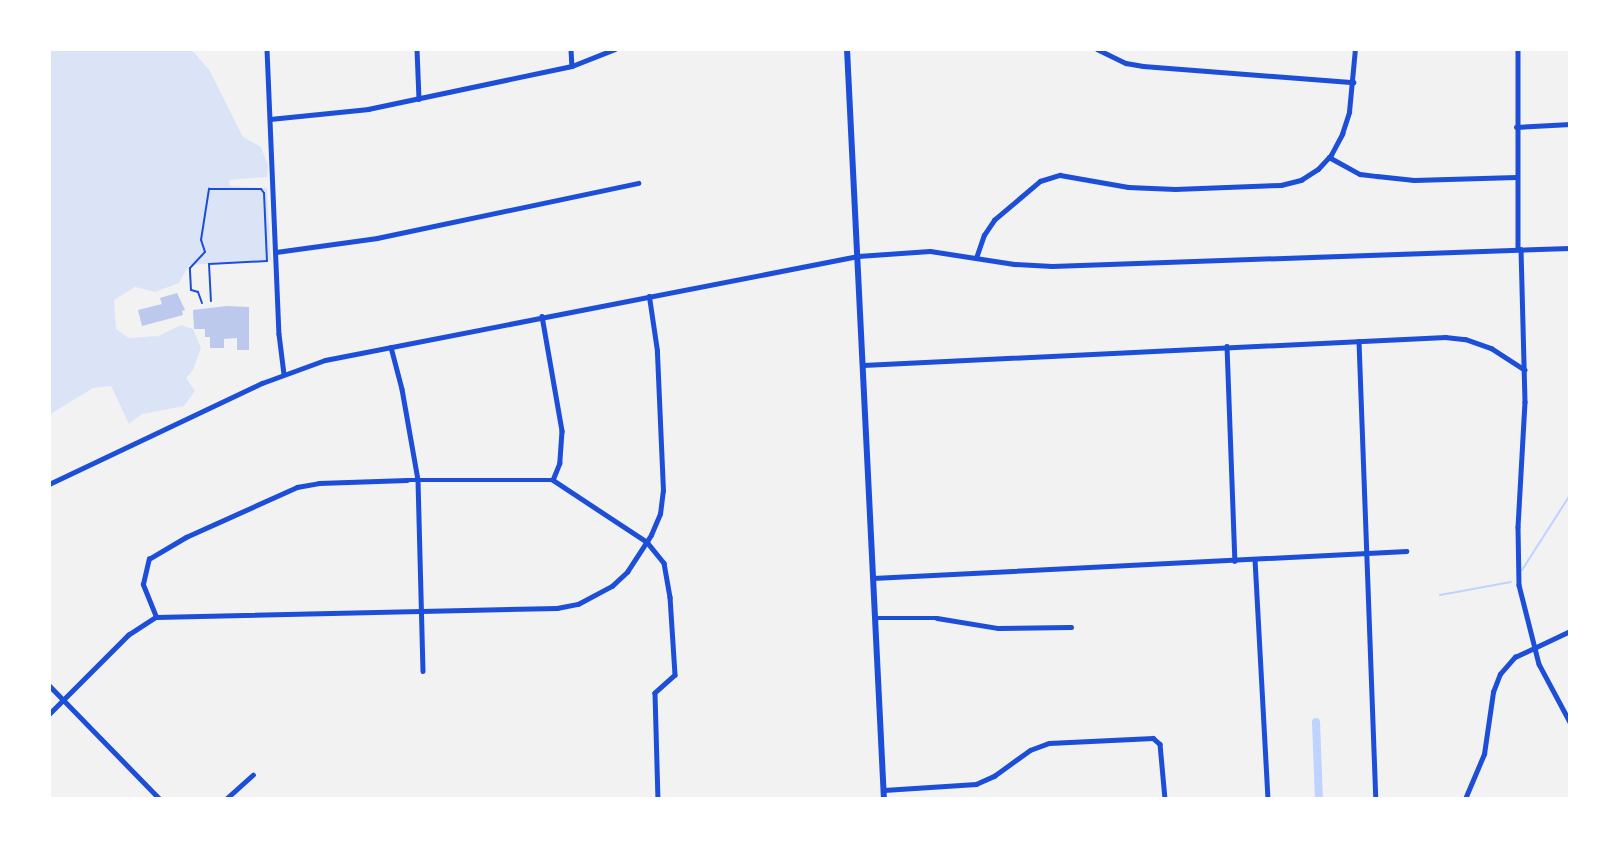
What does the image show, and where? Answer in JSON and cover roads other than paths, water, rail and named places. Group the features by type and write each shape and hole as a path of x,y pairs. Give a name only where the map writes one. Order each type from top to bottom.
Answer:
{"main road":[{"path":"846,49 884,799"}],"street":[{"path":"267,49 284,374"},
{"path":"417,49 419,99"},
{"path":"571,49 572,66"},
{"path":"270,119 342,114 419,99 572,66 615,49"},
{"path":"1097,49 1126,63 1143,66 1353,82"},
{"path":"976,258 984,235 995,220 1040,181 1060,175 1152,189 1281,185 1301,180 1318,169 1329,157 1342,134 1349,112 1355,49"},
{"path":"1518,49 1516,177 1525,370 1517,556 1519,585 1534,649 1547,684 1570,722"},
{"path":"1516,127 1570,124"},
{"path":"1329,157 1360,174 1414,180 1516,177"},
{"path":"276,252 377,238 638,183"},
{"path":"49,484 101,457 284,374 325,360 858,256 915,251 1052,266 1570,247"},
{"path":"49,714 128,635 156,617 421,609 533,609 579,604 612,586 627,572 647,542 660,514 663,491 657,351 649,298"},
{"path":"542,316 562,431 560,463 553,480"},
{"path":"863,365 1445,337 1465,339 1491,348 1525,370"},
{"path":"1359,341 1376,799"},
{"path":"1227,346 1235,561"},
{"path":"391,347 418,480 423,671"},
{"path":"156,617 143,584 149,559 161,549 297,487 318,483 418,480 553,480 647,542 664,563 675,676 655,693 659,799"},
{"path":"873,578 1406,551"},
{"path":"1255,559 1268,799"},
{"path":"876,618 937,618 998,628 1071,627"},
{"path":"1465,799 1484,754 1493,692 1500,674 1515,657 1570,631"},
{"path":"49,685 160,799"},
{"path":"884,790 976,784 994,776 1030,750 1049,743 1153,738 1160,744 1165,799"},
{"path":"226,799 253,775"}],"waterway":[{"path":"1522,570 1570,495"},
{"path":"1440,595 1511,582"},
{"path":"1316,722 1319,799"}]}
